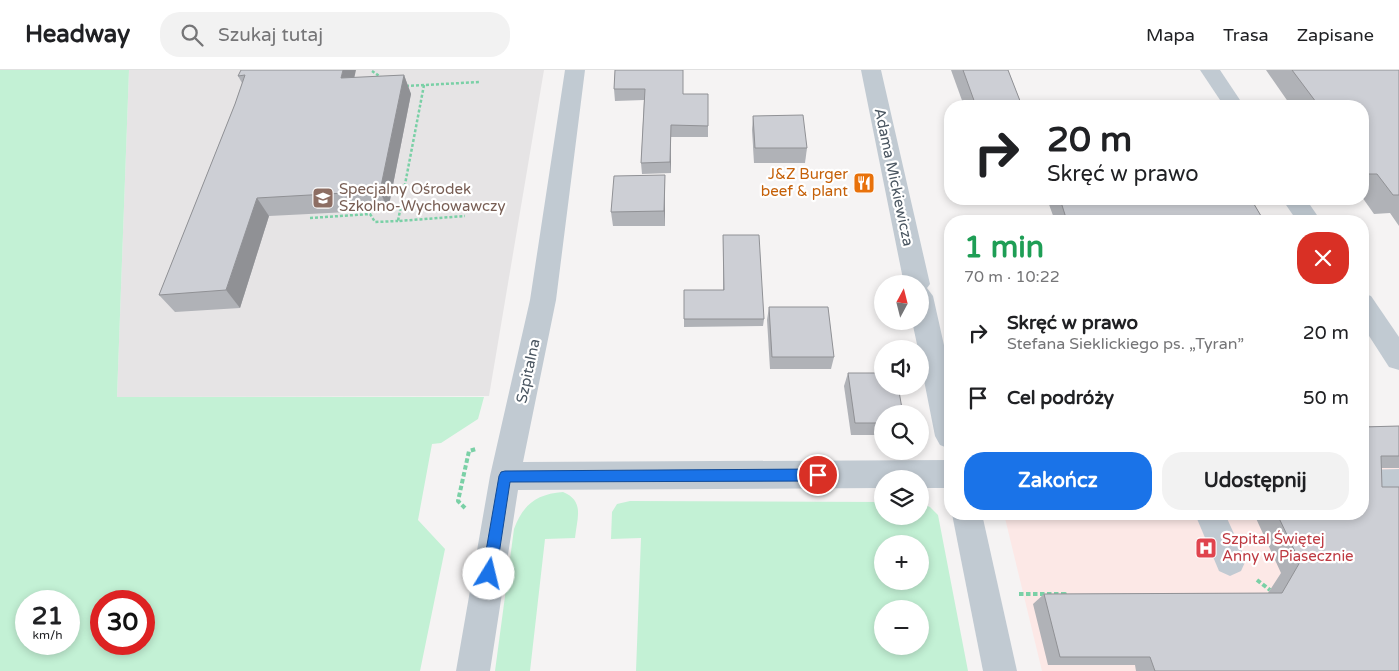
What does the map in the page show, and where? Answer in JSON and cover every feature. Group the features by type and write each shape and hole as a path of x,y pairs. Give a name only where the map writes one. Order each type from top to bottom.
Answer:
{"street":[{"name":"Szpitalna","path":"473,671 505,476 543,300 575,70"},
{"name":"Adama Mickiewicza","path":"871,70 915,275"},
{"path":"1210,70 1230,100"},
{"path":"1369,314 1394,351"},
{"path":"927,330 944,408"},
{"path":"505,476 944,474"},
{"path":"1369,484 1399,483"},
{"path":"968,520 1000,671"},
{"path":"1213,520 1230,560"}],"path":[{"path":"372,71 387,81"},
{"path":"404,86 480,82"},
{"path":"398,221 424,85"},
{"path":"310,218 370,214 375,222 465,216"},
{"path":"1016,594 1065,594 1068,604"}],"shaded area":[{"name":"Specjalny Ośrodek Szkolno-Wychowawczy","path":"129,70 544,70 489,396 117,397"},
{"name":"Szpital Świętej Anny w Piasecznie","path":"1399,436 1399,671 1042,671 1005,520 1369,520 1369,437"}],"green space":[{"path":"0,70 129,70 117,397 484,397 478,419 441,443 432,444 418,520 445,549 420,671 0,671"},
{"path":"563,492 570,496 577,505 578,517 575,538 545,539 530,671 495,671 514,529 526,507 532,502 545,495"},
{"path":"630,501 874,502 874,525 929,525 930,507 938,515 968,671 636,671 641,538 611,539 612,512 617,504"}],"building":[{"path":"241,70 343,70 341,78 404,75 380,191 257,198 226,290 159,295 235,104 245,75 238,76"},
{"path":"615,70 683,70 683,94 708,94 708,126 671,125 670,162 641,163 645,89 614,89"},
{"path":"963,70 1008,70 1020,100 974,100"},
{"path":"1292,70 1399,70 1399,195 1393,195 1377,174 1369,174 1369,100 1314,100"},
{"path":"803,115 807,148 755,148 753,116"},
{"path":"665,175 664,211 611,212 614,176"},
{"path":"1062,205 1255,205 1260,215 1065,215"},
{"path":"723,235 759,235 764,319 684,319 684,290 724,290"},
{"path":"769,307 828,307 834,357 772,357"},
{"path":"848,373 874,373 874,395 900,395 901,405 874,405 874,423 855,423"},
{"path":"1399,426 1399,456 1381,456 1382,487 1399,487 1399,671 1155,671 1150,657 1060,657 1044,594 1282,593 1300,562 1280,520 1369,520 1369,427"}],"place":[{"name":"J&Z Burger beef & plant","path":"864,183"},
{"name":"Specjalny Ośrodek Szkolno-Wychowawczy","path":"323,198"},
{"name":"Szpital Świętej Anny w Piasecznie","path":"1206,548"}],"route":[{"path":"489,574 505,476 818,475"}]}
